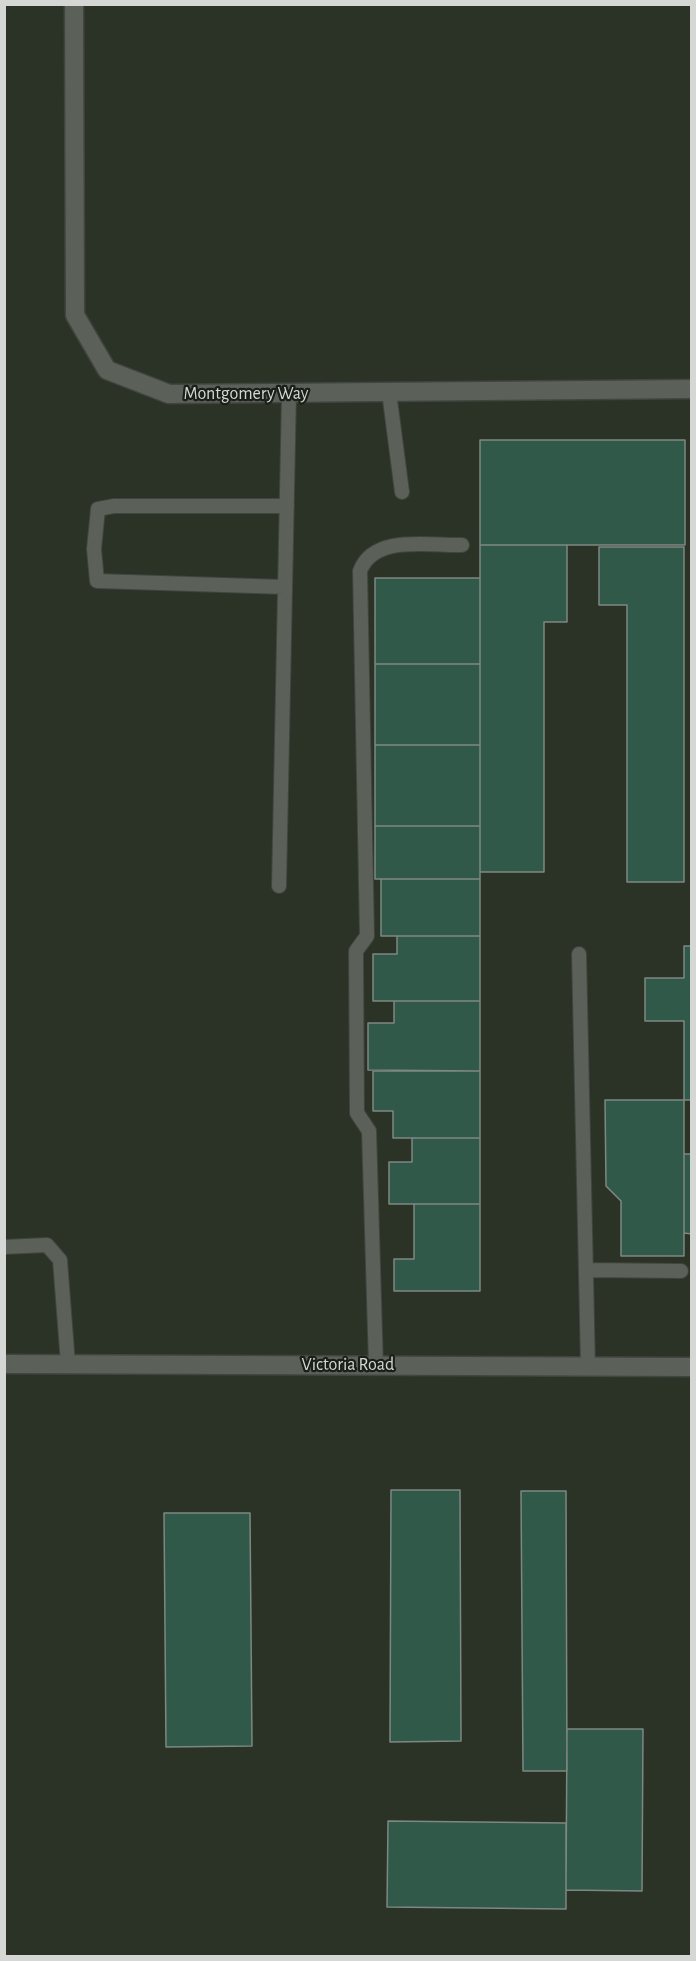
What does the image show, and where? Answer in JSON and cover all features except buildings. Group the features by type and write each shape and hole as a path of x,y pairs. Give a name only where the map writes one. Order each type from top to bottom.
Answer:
{"street":[{"name":"Montgomery Way","path":"74,4 75,315 107,370 169,394 692,389"},
{"name":"Victoria Road","path":"4,1364 692,1367"}],"lane":[{"path":"390,392 402,492"},
{"path":"279,886 289,393"},
{"path":"285,587 97,581 94,549 98,508 114,506 287,506"},
{"path":"376,1365 369,1131 357,1113 356,951 367,936 360,571 364,559 384,546 462,545"},
{"path":"579,954 588,1366"},
{"path":"4,1246 47,1245 60,1260 68,1364"},
{"path":"586,1270 681,1271"}],"shaded area":[{"path":"5,5 691,5 691,1956 5,1956"}]}
